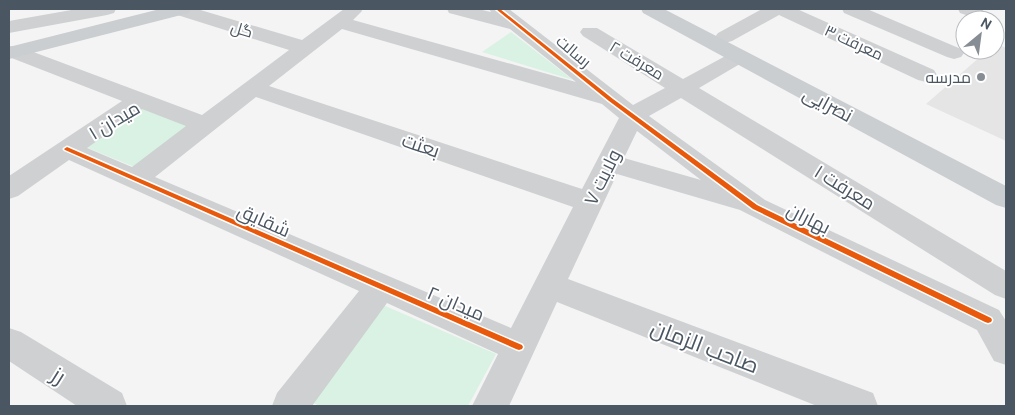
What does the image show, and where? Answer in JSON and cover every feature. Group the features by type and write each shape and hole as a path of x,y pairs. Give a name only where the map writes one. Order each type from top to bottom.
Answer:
{"main road":[{"path":"11,52 180,9"},
{"name":"نصرایی","path":"650,9 1006,198"},
{"path":"672,9 1006,180"}],"street":[{"path":"9,14 40,9"},
{"path":"9,27 107,9"},
{"name":"گل","path":"180,9 305,48"},
{"path":"134,179 356,9"},
{"path":"456,9 519,24"},
{"name":"رسالت","path":"498,9 622,108"},
{"path":"725,37 776,9"},
{"name":"معرفت ۳","path":"782,9 926,75"},
{"path":"851,9 954,53"},
{"path":"339,22 622,108 684,87 738,57"},
{"name":"معرفت ۲","path":"590,32 684,87"},
{"path":"11,52 140,100"},
{"name":"معرفت ۱","path":"684,87 1006,286"},
{"name":"بعثت","path":"253,88 590,202"},
{"name":"میدان ۱","path":"67,149 140,100 206,125"},
{"name":"ولایت ۷","path":"519,347 609,162 622,108"},
{"name":"بهاران","path":"622,108 755,207 997,311"},
{"path":"9,188 67,149"},
{"name":"میدان ۱","path":"67,149 134,179"},
{"path":"609,162 755,207"},
{"name":"شقایق","path":"134,179 381,287"},
{"name":"صاحب الزمان","path":"549,285 860,406"},
{"path":"290,406 381,287"},
{"name":"میدان ۲","path":"381,287 519,347"},
{"path":"997,311 1006,350"},
{"name":"رز","path":"9,343 108,406"},
{"path":"490,406 519,347"}],"shaded area":[{"name":"مدرسه","path":"1006,48 1006,141 926,104 977,60 1005,60"}],"green space":[{"path":"511,32 573,80 482,52"},
{"path":"139,107 192,126 137,168 83,146"},
{"path":"383,305 496,354 468,406 320,406 313,403"}],"cycle path":[{"path":"498,9 611,100 755,207 988,320"},
{"path":"67,149 519,347"}],"place":[{"name":"مدرسه","path":"981,77"}]}
